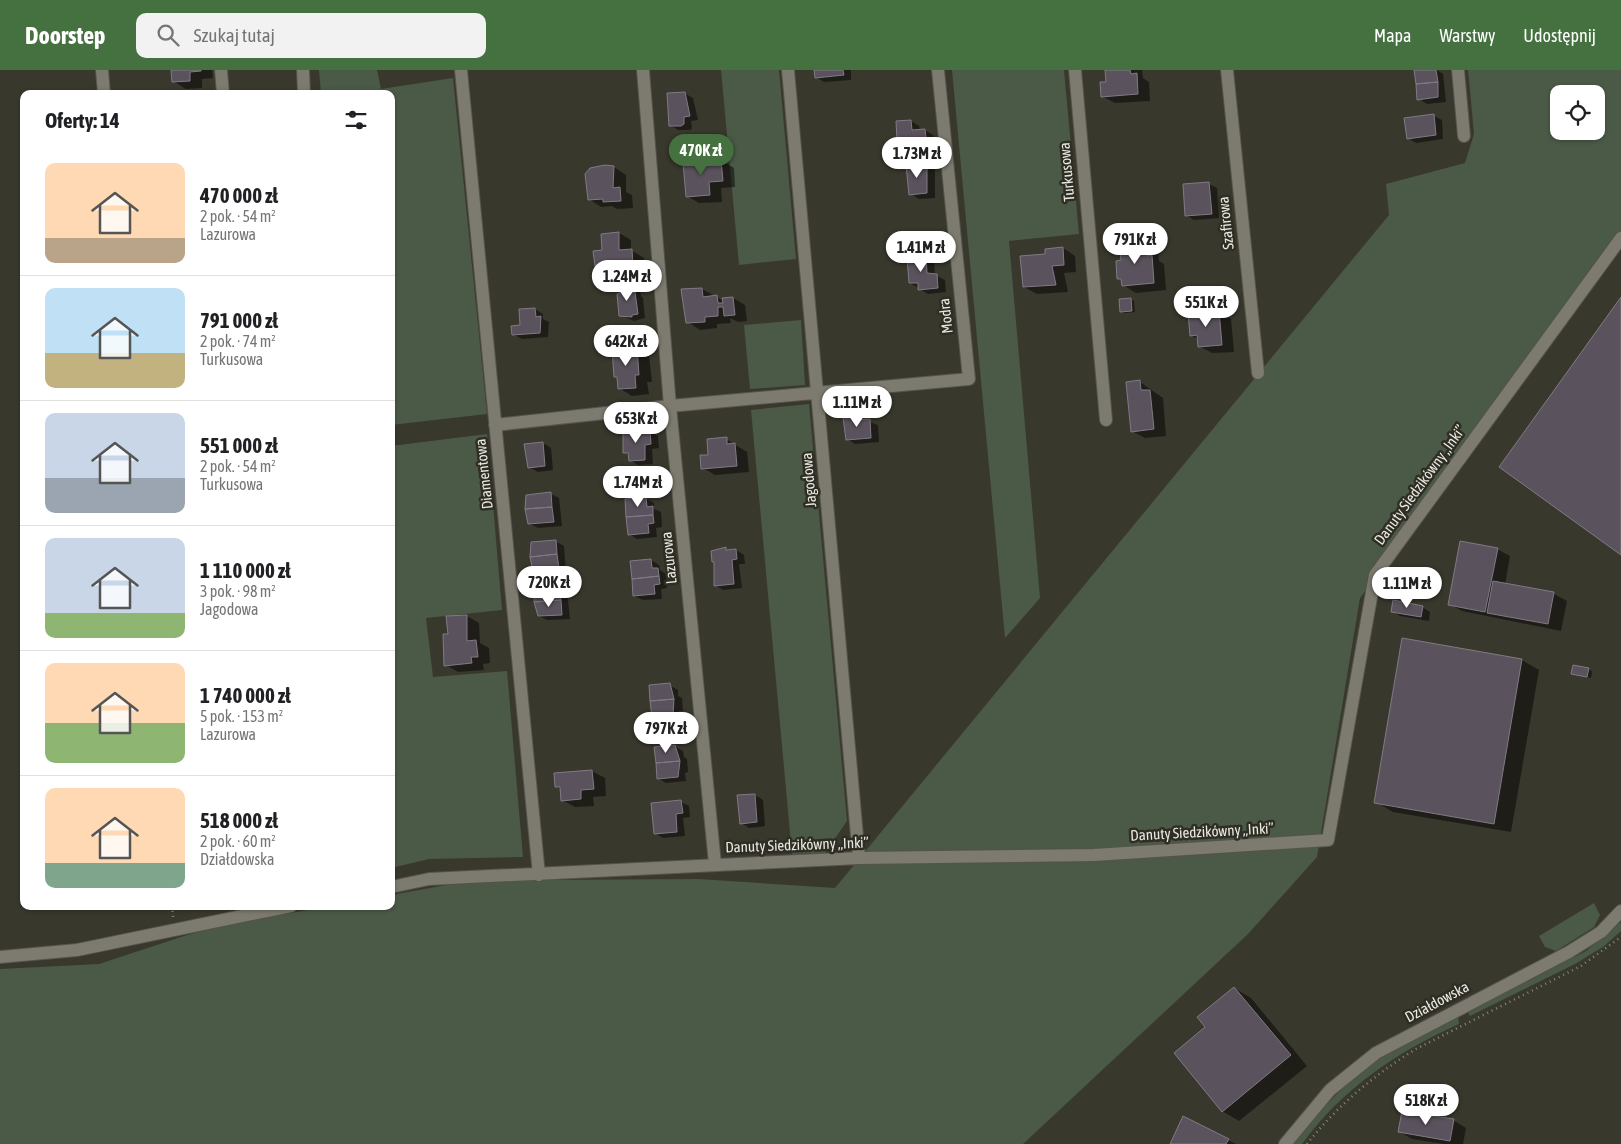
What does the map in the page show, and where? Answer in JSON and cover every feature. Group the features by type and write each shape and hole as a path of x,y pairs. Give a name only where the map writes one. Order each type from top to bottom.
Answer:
{"street":[{"path":"102,70 104,90"},
{"path":"221,70 223,90"},
{"path":"303,70 304,90"},
{"name":"Diamentowa","path":"461,70 539,875"},
{"name":"Lazurowa","path":"643,70 670,406 715,864"},
{"name":"Jagodowa","path":"788,70 859,858"},
{"name":"Modra","path":"817,393 969,379 938,70"},
{"name":"Turkusowa","path":"1074,70 1106,420"},
{"name":"Szafirowa","path":"1227,70 1258,373"},
{"path":"1458,70 1464,136"},
{"name":"Danuty Siedzikówny „Inki”","path":"395,886 429,879 539,875 715,864 859,858 1094,855 1328,840 1375,575 1621,238"},
{"path":"495,425 670,406 817,393"},
{"path":"0,957 77,950 272,910"},
{"name":"Działdowska","path":"1285,1144 1330,1090 1376,1053 1569,952 1601,932 1621,912"}],"path":[{"path":"1308,1144 1344,1103 1391,1064 1581,966 1621,937"}],"green space":[{"path":"319,70 377,70 381,89 453,78 487,414 395,425 395,90 321,90"},
{"path":"721,70 779,70 796,259 739,265"},
{"path":"952,70 1064,70 1079,234 1009,241 1040,598 1005,638"},
{"path":"1468,70 1621,70 1621,234 1487,430 1360,598 1317,857 1248,934 1023,1144 0,1144 0,969 99,964 187,935 234,923 307,910 395,910 395,894 452,884 540,880 698,879 835,888 1389,215 1386,184 1465,163 1474,134"},
{"path":"801,320 805,385 750,389 744,325"},
{"path":"809,404 847,821 825,853 792,854 751,410"},
{"path":"487,434 502,610 426,618 433,677 507,671 523,857 429,859 395,867 395,446"},
{"path":"1594,903 1600,915 1594,927 1556,951 1545,947 1539,936"},
{"path":"1621,922 1621,931 1603,947 1575,964 1470,1016 1468,1012 1586,951"},
{"path":"1458,1016 1459,1024 1414,1046 1393,1059 1353,1089 1318,1124 1302,1144 1293,1144 1328,1103 1368,1067 1400,1046"}],"building":[{"path":"171,70 201,71 190,72 190,81 172,82"},
{"path":"814,70 843,70 844,75 815,78"},
{"path":"1105,70 1130,70 1131,74 1137,73 1138,94 1101,97 1100,82 1106,82"},
{"path":"1414,70 1436,70 1438,82 1416,84"},
{"path":"1438,82 1438,97 1417,100 1416,84"},
{"path":"685,92 690,116 684,117 684,124 681,126 669,126 667,93"},
{"path":"1434,114 1436,135 1407,139 1404,118"},
{"path":"911,120 912,130 925,129 926,138 897,140 896,121"},
{"path":"721,159 723,181 709,182 710,195 686,197 683,162"},
{"path":"927,163 927,193 909,195 906,165"},
{"path":"605,165 614,166 613,188 620,187 621,201 603,202 603,199 588,200 585,174 590,168"},
{"path":"1209,182 1212,214 1185,216 1183,184"},
{"path":"619,232 619,250 632,249 633,266 595,266 593,251 602,250 601,234"},
{"path":"1145,241 1147,256 1152,255 1154,283 1122,286 1121,279 1117,279 1116,261 1121,260 1119,244"},
{"path":"1063,247 1064,265 1052,266 1056,285 1023,287 1020,256 1045,254 1045,249"},
{"path":"926,255 927,273 937,274 938,288 918,290 918,283 909,283 907,257"},
{"path":"632,285 633,292 635,292 638,314 632,315 632,317 619,316 617,294 620,293 619,286"},
{"path":"702,288 703,297 717,295 718,303 723,303 722,298 733,297 735,315 724,316 723,307 718,307 718,316 705,317 705,322 686,323 681,289"},
{"path":"1621,297 1621,555 1499,467"},
{"path":"1131,298 1132,311 1120,312 1119,299"},
{"path":"535,308 536,317 541,316 540,333 512,335 511,326 520,325 519,309"},
{"path":"1219,310 1222,345 1198,347 1197,335 1190,336 1188,312"},
{"path":"637,347 639,375 635,375 636,388 618,389 617,377 614,377 612,349"},
{"path":"1140,380 1141,390 1150,390 1154,429 1131,432 1126,382"},
{"path":"857,415 857,420 870,419 871,438 846,440 843,417"},
{"path":"650,430 651,444 645,445 645,460 629,461 628,453 623,453 623,432"},
{"path":"727,437 727,444 735,443 737,466 701,469 700,455 708,455 707,439"},
{"path":"543,442 545,466 528,468 524,444"},
{"path":"551,492 552,507 525,509 526,495"},
{"path":"646,497 647,507 653,506 653,515 626,517 625,499"},
{"path":"552,507 554,522 528,524 525,509"},
{"path":"653,515 654,523 648,524 649,533 628,535 626,517"},
{"path":"556,540 557,554 530,557 531,542"},
{"path":"1460,541 1498,548 1485,612 1448,605"},
{"path":"726,547 726,550 736,549 737,559 732,560 734,584 714,586 714,562 712,562 711,551"},
{"path":"557,554 559,569 533,571 530,557"},
{"path":"651,559 652,568 658,568 659,576 632,579 630,561"},
{"path":"659,576 660,584 654,585 655,594 633,596 632,579"},
{"path":"1493,581 1554,592 1548,624 1487,613"},
{"path":"559,585 561,600 534,602 535,588"},
{"path":"561,600 562,615 538,616 534,602"},
{"path":"1393,600 1423,606 1421,617 1391,612"},
{"path":"467,615 467,641 476,640 478,657 471,657 472,663 444,666 443,634 448,634 446,616"},
{"path":"1402,638 1522,659 1494,824 1374,803"},
{"path":"1573,665 1589,668 1587,677 1571,674"},
{"path":"670,683 674,699 650,701 649,685"},
{"path":"674,699 673,715 652,717 650,701"},
{"path":"675,745 680,761 656,763 654,747"},
{"path":"680,761 678,777 657,779 656,763"},
{"path":"592,770 594,789 581,790 581,799 561,801 560,787 555,787 554,773"},
{"path":"755,794 757,822 740,824 737,795"},
{"path":"681,800 683,813 676,814 677,832 654,834 651,803"},
{"path":"1234,987 1291,1055 1222,1112 1174,1053 1205,1027 1197,1017"},
{"path":"1402,1111 1454,1119 1450,1141 1398,1132"},
{"path":"1183,1116 1229,1139 1226,1144 1170,1144"}]}
